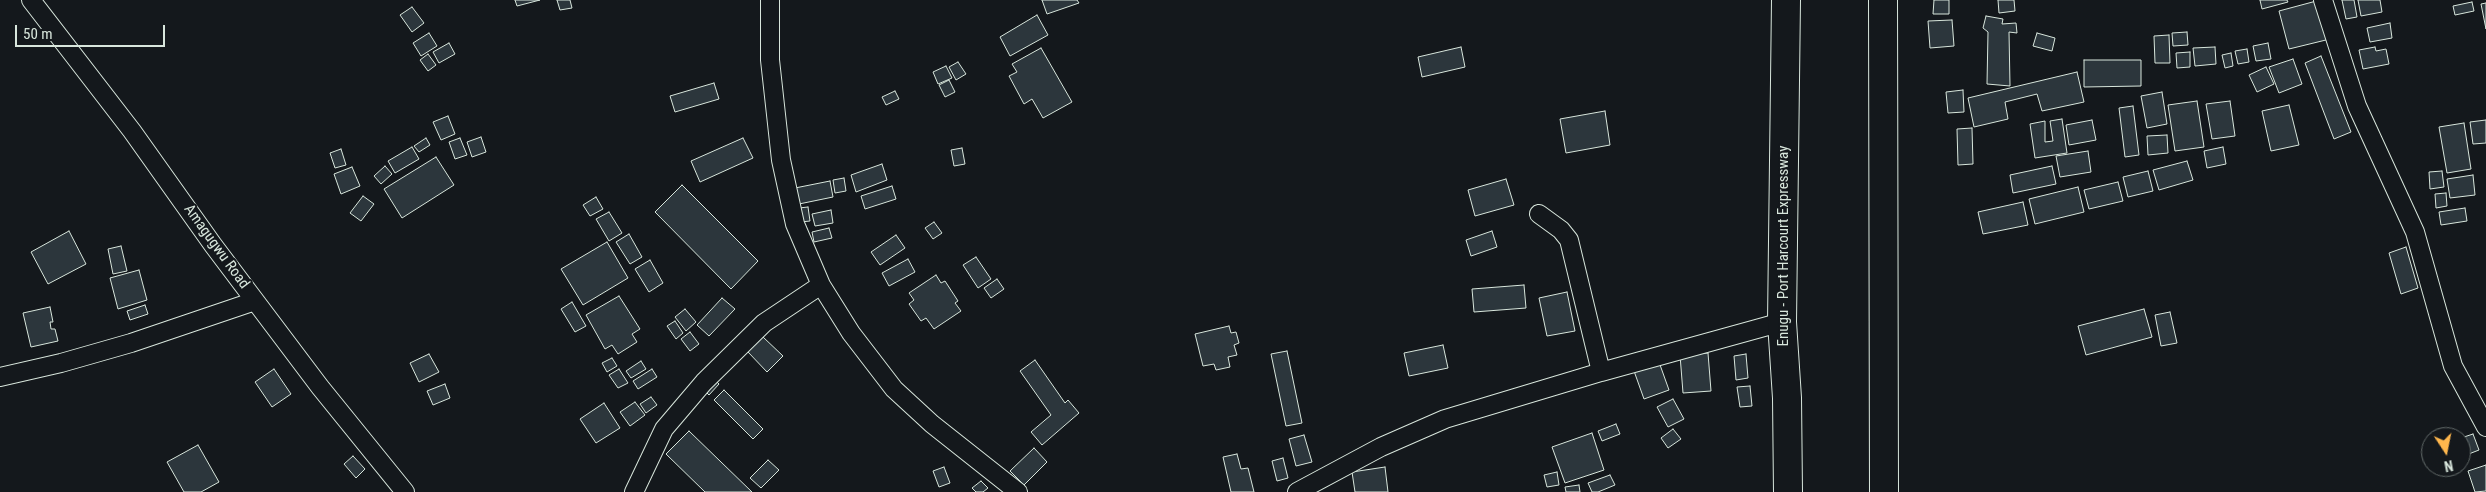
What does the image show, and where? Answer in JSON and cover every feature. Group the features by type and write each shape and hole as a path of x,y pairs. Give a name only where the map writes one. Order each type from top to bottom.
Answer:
{"highway":[{"name":"Enugu - Port Harcourt Expressway","path":"1786,0 1782,322 1787,398 1788,492"},
{"path":"1883,0 1884,492"}],"street":[{"name":"Amagugwu Road","path":"31,0 132,130 320,387 405,492"},
{"path":"770,0 770,60 781,160 796,224 820,285 851,333 894,389 932,424 1018,492"},
{"path":"2323,0 2357,106 2415,232 2453,366 2486,427"},
{"path":"1539,214 1561,230 1569,240 1601,372"},
{"path":"634,492 664,429 704,382 764,323 820,285"},
{"path":"0,377 61,364 131,343 256,301"},
{"path":"1297,492 1381,447 1445,419 1601,372 1782,322"}],"building":[{"path":"515,0 540,0 517,6"},
{"path":"557,0 570,0 572,8 560,10"},
{"path":"1042,0 1077,0 1079,3 1047,14"},
{"path":"1934,0 1949,0 1949,14 1933,14"},
{"path":"1998,0 2014,0 2015,11 1999,13"},
{"path":"2260,0 2287,0 2288,2 2262,9"},
{"path":"2320,0 2330,39 2289,49 2279,11"},
{"path":"2342,0 2354,0 2357,17 2346,19"},
{"path":"2358,0 2380,0 2382,12 2361,16"},
{"path":"2472,2 2474,11 2455,15 2453,6"},
{"path":"2486,3 2486,29 2481,4"},
{"path":"412,7 424,23 412,32 400,15"},
{"path":"1037,15 1048,35 1010,56 1000,37"},
{"path":"1986,16 2003,19 2002,24 2016,23 2017,33 2009,32 2010,86 1987,84 1988,32 1983,28"},
{"path":"1952,20 1954,46 1930,48 1928,21"},
{"path":"2390,23 2392,38 2370,42 2367,28"},
{"path":"2187,32 2188,45 2173,46 2172,33"},
{"path":"429,33 437,46 421,56 413,43"},
{"path":"2037,33 2055,38 2052,51 2033,46"},
{"path":"2169,35 2170,63 2155,63 2154,36"},
{"path":"449,43 455,54 439,63 433,52"},
{"path":"2268,43 2271,59 2256,61 2253,46"},
{"path":"1461,47 1465,67 1422,77 1418,57"},
{"path":"2215,47 2216,64 2195,66 2193,48"},
{"path":"2375,47 2376,51 2386,49 2389,64 2363,69 2359,50"},
{"path":"1041,48 1072,102 1043,118 1032,99 1024,104 1009,76 1017,72 1012,64"},
{"path":"2247,49 2249,62 2238,64 2235,51"},
{"path":"2190,52 2190,67 2177,68 2176,53"},
{"path":"2231,53 2233,66 2225,68 2222,55"},
{"path":"428,54 436,65 428,71 420,60"},
{"path":"2321,56 2351,132 2334,139 2305,63"},
{"path":"2293,59 2302,84 2279,93 2269,67"},
{"path":"2084,60 2141,60 2141,86 2084,87"},
{"path":"958,62 966,74 956,80 949,67"},
{"path":"946,66 952,78 938,84 933,72"},
{"path":"2266,67 2274,84 2257,92 2249,75"},
{"path":"2077,72 2084,102 2042,111 2037,94 2005,102 2008,119 1974,127 1968,98"},
{"path":"949,80 955,92 945,97 939,85"},
{"path":"714,83 719,99 675,112 670,96"},
{"path":"1963,90 1964,112 1948,113 1946,92"},
{"path":"895,91 899,99 886,105 882,97"},
{"path":"2162,92 2167,124 2147,128 2141,96"},
{"path":"2197,101 2204,147 2175,151 2168,105"},
{"path":"2230,101 2235,136 2212,139 2206,104"},
{"path":"2289,105 2299,145 2271,151 2262,111"},
{"path":"2133,106 2139,155 2125,157 2119,108"},
{"path":"1605,111 1610,145 1566,153 1560,119"},
{"path":"448,116 455,134 441,140 433,122"},
{"path":"2062,119 2067,153 2035,158 2030,124 2045,121 2045,142 2053,141 2050,121"},
{"path":"2092,120 2096,140 2069,145 2066,125"},
{"path":"2486,120 2486,143 2473,144 2470,122"},
{"path":"2464,123 2471,169 2447,173 2439,127"},
{"path":"1972,128 1973,164 1958,165 1957,129"},
{"path":"2167,135 2168,153 2148,155 2147,136"},
{"path":"481,137 486,152 472,157 467,142"},
{"path":"426,138 430,145 419,152 414,146"},
{"path":"460,138 467,155 455,159 449,142"},
{"path":"743,138 753,158 700,182 691,161"},
{"path":"412,147 419,159 395,173 388,161"},
{"path":"2223,147 2226,164 2207,168 2204,151"},
{"path":"962,148 965,164 954,166 951,150"},
{"path":"341,149 346,165 335,168 330,153"},
{"path":"2088,151 2091,172 2060,177 2056,156"},
{"path":"436,157 454,185 402,218 384,189"},
{"path":"2187,161 2193,180 2159,190 2153,170"},
{"path":"882,164 887,180 856,192 851,175"},
{"path":"385,166 392,174 381,184 374,176"},
{"path":"2052,166 2056,184 2013,193 2010,175"},
{"path":"352,167 360,186 341,194 334,174"},
{"path":"2148,171 2153,191 2128,197 2123,177"},
{"path":"2442,171 2444,187 2430,189 2429,172"},
{"path":"2473,175 2475,195 2450,198 2447,179"},
{"path":"844,178 846,191 835,193 833,180"},
{"path":"1506,179 1514,205 1475,216 1468,190"},
{"path":"830,181 833,197 799,204 795,188"},
{"path":"2118,182 2123,201 2089,209 2084,190"},
{"path":"682,185 758,261 731,289 655,212"},
{"path":"892,186 896,199 865,209 861,196"},
{"path":"2078,187 2084,212 2035,224 2029,199"},
{"path":"2446,193 2447,206 2436,208 2435,194"},
{"path":"363,196 374,204 361,221 350,213"},
{"path":"596,197 603,209 590,216 583,205"},
{"path":"2023,202 2028,225 1983,234 1978,212"},
{"path":"808,207 810,221 801,222 799,208"},
{"path":"2465,208 2467,221 2441,225 2439,212"},
{"path":"831,210 833,223 815,226 812,214"},
{"path":"609,212 622,233 609,241 596,219"},
{"path":"934,222 942,233 933,239 925,228"},
{"path":"829,228 832,238 814,242 812,232"},
{"path":"69,231 86,264 48,284 31,252"},
{"path":"1492,231 1497,247 1471,256 1466,240"},
{"path":"629,234 642,257 630,264 616,242"},
{"path":"896,235 905,248 880,265 871,252"},
{"path":"607,242 628,278 583,305 561,269"},
{"path":"121,246 127,271 113,274 108,249"},
{"path":"2406,247 2418,288 2401,294 2389,253"},
{"path":"976,257 991,279 978,288 963,265"},
{"path":"908,259 915,272 889,286 882,273"},
{"path":"650,260 663,283 649,292 635,269"},
{"path":"139,270 147,300 118,309 110,278"},
{"path":"936,275 941,283 945,281 958,301 955,303 961,311 934,329 926,318 921,321 909,304 914,300 909,293"},
{"path":"997,279 1004,289 991,298 984,288"},
{"path":"1524,285 1526,308 1474,312 1472,289"},
{"path":"1567,292 1575,331 1547,336 1539,298"},
{"path":"619,296 640,329 632,334 637,342 618,354 612,345 605,349 586,315"},
{"path":"722,298 735,309 709,336 697,325"},
{"path":"572,302 586,326 575,332 561,309"},
{"path":"145,305 148,314 130,320 127,311"},
{"path":"50,307 53,322 50,322 51,329 55,329 58,341 31,347 23,313"},
{"path":"685,309 696,322 686,331 675,317"},
{"path":"2144,309 2152,337 2086,355 2078,326"},
{"path":"2170,312 2177,343 2161,346 2155,315"},
{"path":"675,321 683,333 676,339 667,326"},
{"path":"1229,326 1231,333 1236,332 1239,343 1234,345 1237,355 1228,357 1230,367 1216,370 1214,364 1203,366 1195,334"},
{"path":"690,332 699,344 690,351 681,339"},
{"path":"763,337 783,356 767,372 748,352"},
{"path":"1443,345 1448,368 1409,376 1404,353"},
{"path":"1287,351 1302,423 1286,426 1271,354"},
{"path":"1708,353 1711,391 1683,393 1680,355"},
{"path":"429,354 439,372 419,382 410,363"},
{"path":"1746,354 1748,378 1736,380 1734,356"},
{"path":"612,358 617,366 607,372 602,363"},
{"path":"1035,360 1065,403 1068,400 1079,413 1042,445 1031,432 1051,415 1020,371"},
{"path":"641,361 646,369 631,378 626,371"},
{"path":"1659,362 1669,390 1644,399 1634,371"},
{"path":"274,369 291,394 272,407 255,382"},
{"path":"619,369 628,383 618,388 609,375"},
{"path":"652,369 657,377 638,389 633,381"},
{"path":"713,378 719,384 709,395 702,388"},
{"path":"445,384 450,398 433,405 427,391"},
{"path":"1750,386 1752,406 1740,407 1737,387"},
{"path":"724,390 763,429 753,439 714,400"},
{"path":"651,397 657,405 646,413 640,404"},
{"path":"1673,399 1684,419 1668,427 1657,407"},
{"path":"635,402 645,415 630,426 620,412"},
{"path":"604,403 620,428 596,443 580,419"},
{"path":"1616,424 1620,434 1602,441 1598,431"},
{"path":"1673,429 1681,439 1668,448 1661,438"},
{"path":"689,431 752,492 705,492 666,454"},
{"path":"1592,433 1604,470 1565,483 1552,447"},
{"path":"2473,434 2479,450 2471,453 2471,435"},
{"path":"1304,435 1312,462 1296,466 1289,439"},
{"path":"198,445 219,482 201,492 184,492 167,462"},
{"path":"1034,448 1047,462 1024,485 1010,471"},
{"path":"1237,454 1241,469 1248,468 1254,492 1231,492 1223,457"},
{"path":"353,456 365,469 356,478 344,464"},
{"path":"1283,458 1288,478 1277,481 1272,461"},
{"path":"768,460 779,470 761,488 750,478"},
{"path":"2486,465 2486,491 2475,492 2470,477 2471,470"},
{"path":"944,467 950,483 939,487 933,471"},
{"path":"1385,467 1388,492 1355,492 1352,472"},
{"path":"1557,472 1559,485 1547,487 1544,475"},
{"path":"1610,475 1615,485 1598,492 1592,492 1588,483"},
{"path":"981,481 988,488 983,492 976,492 972,488"},
{"path":"1579,485 1580,492 1566,492 1565,487"}]}
